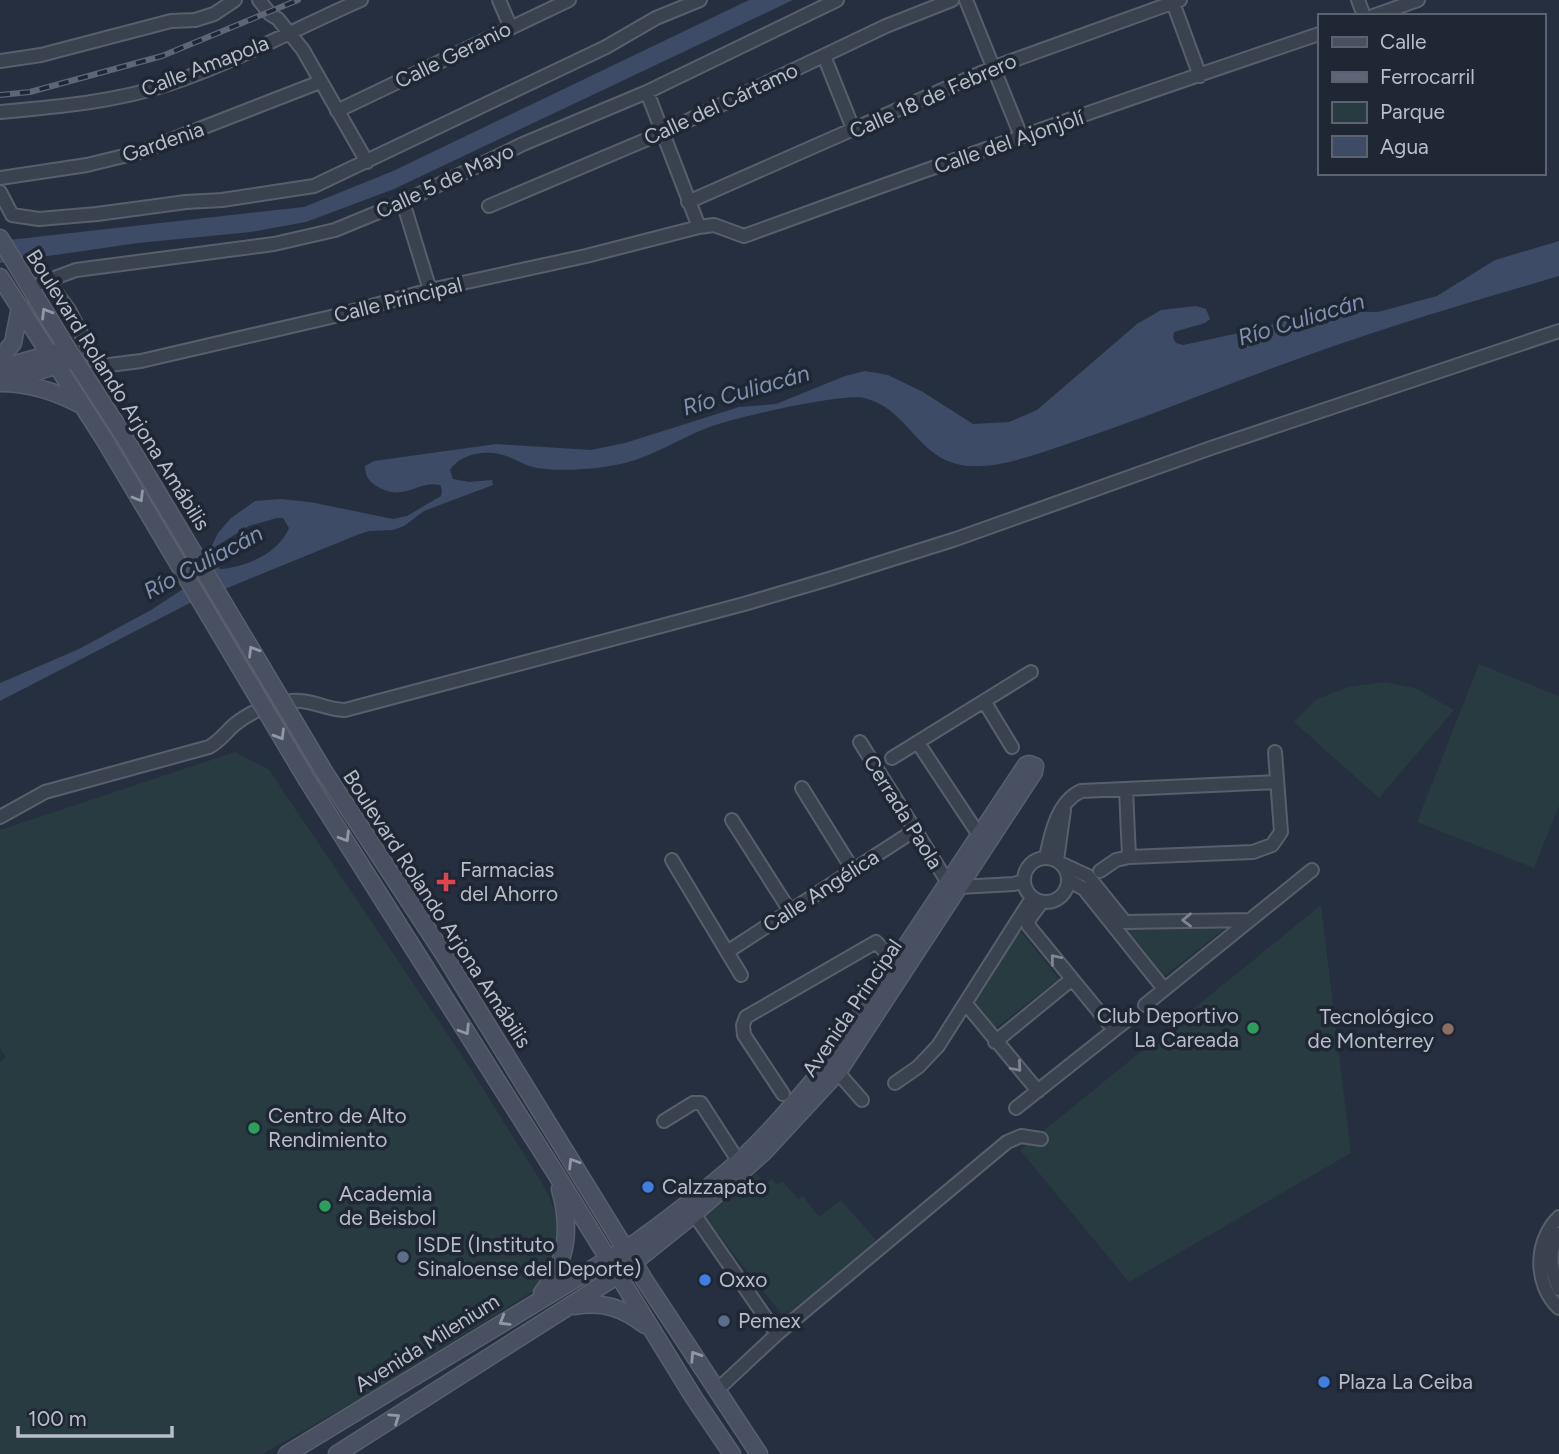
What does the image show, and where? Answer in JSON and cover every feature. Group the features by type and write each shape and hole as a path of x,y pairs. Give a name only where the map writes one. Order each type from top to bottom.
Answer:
{"main road":[{"name":"Boulevard Rolando Arjona Amábilis","path":"0,238 122,433 325,773 443,953 630,1255 759,1454"},
{"name":"Boulevard Rolando Arjona Amábilis","path":"0,277 86,408 307,780 732,1454"},
{"path":"0,358 13,343 20,307"},
{"path":"0,383 71,354"},
{"path":"0,368 52,360"},
{"path":"0,383 57,392 86,408"},
{"name":"Avenida Principal","path":"630,1255 694,1214 782,1135 833,1067 1028,771"},
{"name":"Avenida Principal","path":"630,1255 738,1161 833,1067 892,966 953,884"},
{"path":"535,1302 557,1272 567,1241 566,1210 556,1174"},
{"path":"337,1454 573,1306 618,1275 630,1255"},
{"name":"Avenida Milenium","path":"287,1454 609,1258 630,1255"},
{"path":"573,1306 592,1303 610,1305 651,1328"}],"street":[{"path":"0,61 41,55 171,21 195,20 214,14 235,0"},
{"path":"259,0 303,50 368,162"},
{"name":"Calle Amapola","path":"0,112 73,104 157,88 236,58 360,0"},
{"path":"499,0 511,28"},
{"name":"Calle Geranio","path":"337,111 569,0"},
{"path":"0,192 12,215 29,219 58,218 314,186 606,47 656,18 699,0"},
{"name":"Calle 5 de Mayo","path":"31,288 76,270 296,240 335,230 403,202 523,144 647,92 837,0"},
{"name":"Calle del Cártamo","path":"489,206 662,132 886,26 951,0"},
{"path":"965,0 1021,136"},
{"path":"1379,14 1418,0"},
{"path":"1175,1 1200,76"},
{"name":"Calle 18 de Febrero","path":"688,202 992,68 1175,1"},
{"name":"Calle del Ajonjolí","path":"699,228 714,225 744,236 1021,136 1318,34"},
{"path":"824,56 854,131"},
{"name":"Gardenia","path":"0,178 86,165 140,152 320,82"},
{"path":"647,92 699,228"},
{"path":"403,202 430,290"},
{"name":"Calle Principal","path":"47,280 69,310 98,363 106,366 142,361 335,316 430,290 533,269 699,228"},
{"path":"0,817 44,792 209,747 225,737 234,725 269,706 298,701 345,710 757,601 956,539 1211,448 1559,331"},
{"path":"892,758 1031,672"},
{"path":"984,701 1012,747"},
{"name":"Cerrada Paola","path":"860,743 953,884"},
{"path":"918,743 982,840"},
{"path":"1100,871 1116,860 1129,857 1253,852 1272,845 1281,832 1275,752"},
{"path":"1250,920 1121,926 1084,889 1068,880 1055,861 1065,806 1069,798 1080,791 1278,782"},
{"path":"802,788 853,870"},
{"path":"1126,789 1129,857"},
{"path":"732,820 790,911"},
{"name":"Calle Angélica","path":"727,952 915,830"},
{"path":"672,860 741,975"},
{"path":"1068,880 1067,888 1057,899 1037,900 1024,888 1023,881 1028,866 1034,861 1055,861 1088,876 1164,989"},
{"path":"1145,1005 1312,870"},
{"path":"953,884 1014,884 1023,881"},
{"path":"895,1083 925,1060 938,1045 1037,900"},
{"path":"1023,923 1114,1030"},
{"path":"783,1094 744,1035 744,1021 750,1015 875,945 892,966"},
{"path":"995,1042 1072,979"},
{"path":"966,1004 1038,1091"},
{"path":"1016,1108 1132,1016"},
{"path":"833,1067 862,1100"},
{"path":"664,1121 693,1104 701,1103 738,1161"},
{"path":"717,1390 777,1334 1007,1143 1021,1136 1041,1139"},
{"path":"694,1214 777,1334"},
{"path":"1559,1217 1547,1232 1540,1257 1543,1287 1548,1298 1559,1308"},
{"path":"1559,1234 1550,1262 1559,1289"}],"green space":[{"path":"1479,664 1559,696 1559,806 1534,868 1417,822"},
{"path":"1383,682 1415,688 1454,710 1379,798 1294,722 1317,699 1349,687"},
{"name":"Centro de Alto Rendimiento","path":"235,752 269,770 467,1063 548,1193 557,1218 558,1238 551,1266 532,1292 378,1388 263,1454 0,1454 0,1062 6,1058 0,1048 0,830"},
{"name":"Club Deportivo La Careada","path":"1321,905 1351,1153 1129,1282 1020,1150"},
{"path":"1228,926 1163,977 1123,927"},
{"path":"1019,929 1059,979 992,1031 967,1002"},
{"path":"756,1173 765,1184 772,1179 777,1185 782,1181 798,1199 803,1196 819,1217 841,1200 877,1241 784,1317 701,1213"}],"water":[{"path":"749,0 793,0 394,189 306,222 251,232 138,243 0,263 0,241 304,207 393,171"},
{"name":"Río Culiacán","path":"1559,241 1559,276 1301,357 1095,435 1005,463 961,465 944,459 930,450 895,414 864,398 852,397 787,407 720,424 636,460 604,467 547,469 493,453 469,456 450,470 453,479 469,482 492,480 493,485 424,511 404,526 357,535 188,604 0,701 0,683 79,649 151,610 183,589 200,570 218,533 231,518 255,501 280,499 310,502 393,519 407,516 441,496 440,485 432,484 394,492 375,485 367,477 365,466 374,461 496,444 591,450 625,443 739,407 776,404 845,376 865,371 888,375 923,392 973,424 1009,422 1037,410 1137,324 1161,310 1196,306 1206,309 1210,319 1205,323 1174,332 1176,343 1183,345 1324,311 1378,312 1437,296 1495,260","holes":["283,518 289,528 278,545 251,562 220,569 213,555 215,547 249,526"]}],"railway":[{"path":"0,95 30,92 162,56 298,0"}],"place":[{"name":"Farmacias del Ahorro","path":"446,882"},
{"name":"Club Deportivo La Careada","path":"1253,1028"},
{"name":"Tecnológico de Monterrey","path":"1448,1029"},
{"name":"Centro de Alto Rendimiento","path":"254,1128"},
{"name":"Calzzapato","path":"648,1187"},
{"name":"Academia de Beisbol","path":"325,1206"},
{"name":"ISDE (Instituto Sinaloense del Deporte)","path":"403,1257"},
{"name":"Oxxo","path":"705,1280"},
{"name":"Pemex","path":"724,1321"},
{"name":"Plaza La Ceiba","path":"1324,1382"}]}
